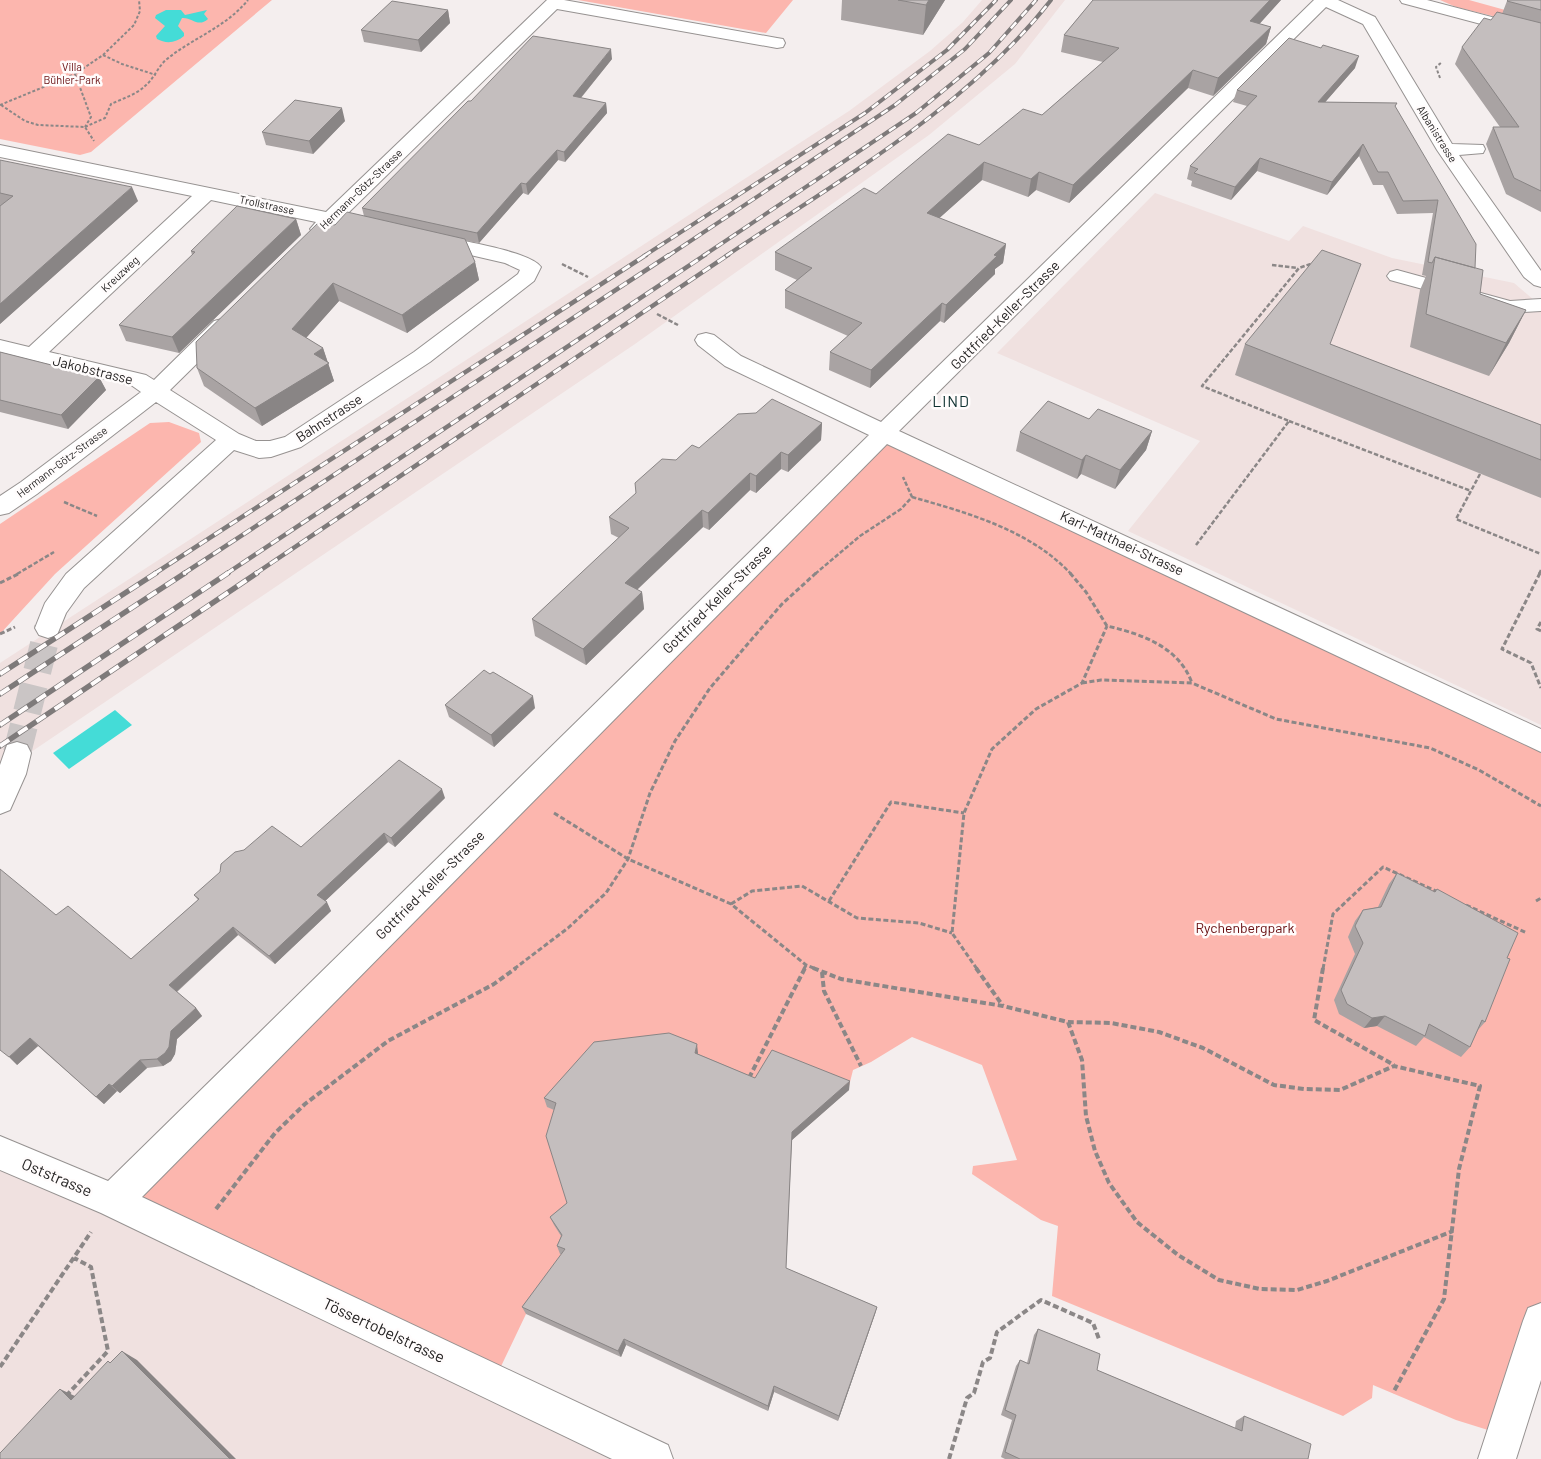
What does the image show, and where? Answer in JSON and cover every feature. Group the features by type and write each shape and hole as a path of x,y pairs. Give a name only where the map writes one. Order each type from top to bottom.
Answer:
{"street":[{"name":"Albanistrasse","path":"1324,0 1368,21 1446,150 1538,274"},
{"name":"Gottfried-Keller-Strasse","path":"113,1201 884,433 1324,0"},
{"path":"1418,1 1541,35"},
{"path":"555,2 777,43"},
{"name":"Hermann-Götz-Strasse","path":"303,246 555,2"},
{"path":"1446,150 1476,148"},
{"name":"Trollstrasse","path":"0,151 331,218 511,258 531,266"},
{"name":"Kreuzweg","path":"33,355 207,193"},
{"name":"Bahnstrasse","path":"231,439 259,450 293,442 422,357 527,278 531,266"},
{"path":"1397,276 1510,307 1541,305"},
{"name":"Hermann-Götz-Strasse","path":"0,507 30,488 156,391 233,315"},
{"name":"Karl-Matthaei-Strasse","path":"706,340 733,361 1541,741"},
{"name":"Jakobstrasse","path":"0,347 138,380 231,439"},
{"path":"48,628 54,610 75,581 231,439"},
{"path":"0,802 12,774 17,753"},
{"name":"Oststrasse","path":"0,1153 113,1201"},
{"name":"Tössertobelstrasse","path":"113,1201 654,1459"},
{"path":"1496,1459 1541,1321"}],"path":[{"path":"0,105 75,74 103,55 134,25 140,11 139,0"},
{"path":"0,105 25,121 38,125 84,127 105,118 111,104 144,88 156,75 165,60 208,34 240,10 248,0"},
{"path":"103,55 122,64 156,75"},
{"path":"75,74 91,116 84,127"},
{"path":"84,127 98,146"},
{"path":"1272,265 1299,268 1316,262"},
{"path":"562,264 588,277"},
{"path":"1299,268 1202,386 1471,491"},
{"path":"1178,570 1289,421"},
{"path":"884,433 912,497 963,512 1011,531 1059,562 1090,596 1107,626 1137,633 1164,647 1187,669 1192,683"},
{"path":"1480,474 1456,519 1541,554"},
{"path":"192,1239 275,1133 305,1104 388,1041 494,984 568,928 606,893 628,859 650,793 674,742 710,688 782,604 860,536 901,509 912,497"},
{"path":"92,522 98,516"},
{"path":"0,583 33,566 60,548"},
{"path":"1541,570 1502,649 1531,663 1541,688"},
{"path":"1541,622 1537,629 1541,631"},
{"path":"1082,682 1107,626"},
{"path":"952,933 964,813 992,749 1036,709 1082,682 1134,680 1192,683 1276,718 1430,748 1479,770 1541,806"},
{"path":"522,793 628,859 731,904 806,964 841,979 1003,1006 1068,1022 1111,1023 1159,1032 1203,1048 1274,1085 1304,1089 1340,1090 1394,1066"},
{"path":"829,901 891,802 964,813"},
{"path":"1393,1393 1444,1299 1459,1169 1480,1086 1394,1066 1314,1020 1333,914 1383,867 1446,896"},
{"path":"731,904 752,891 802,886 857,918 919,923 952,933 1003,1006"},
{"path":"1536,901 1541,898"},
{"path":"1464,904 1527,934"},
{"path":"746,1083 806,964"},
{"path":"822,972 824,991 861,1066"},
{"path":"1068,1022 1082,1060 1086,1116 1095,1151 1109,1183 1137,1222 1178,1255 1219,1280 1260,1289 1297,1290 1327,1281 1453,1231"},
{"path":"0,1367 113,1201"},
{"path":"60,1402 108,1351 91,1267 74,1258"},
{"path":"949,1459 967,1398 974,1393 983,1362 990,1358 998,1332 1041,1300 1093,1323 1099,1339"}],"shaded area":[{"path":"982,0 1065,0 1015,64 929,135 635,344 0,773 0,663 849,111 930,51 963,22"},
{"path":"1155,193 1289,241 1303,226 1392,258 1514,283 1541,306 1541,725 1128,531 1200,441 997,353"},
{"path":"0,1153 654,1459 0,1459"}],"green space":[{"name":"Villa Bühler-Park","path":"0,0 272,0 91,152 80,155 0,139"},
{"path":"578,0 793,0 766,33"},
{"path":"1440,0 1469,0 1541,20 1541,28 1456,7"},
{"path":"169,422 199,433 201,442 55,574 0,634 0,524 150,423"},
{"name":"Rychenbergpark","path":"884,433 1541,741 1541,1321 1504,1435 1456,1420 1373,1385 1372,1398 1343,1416 1052,1296 1058,1226 1041,1220 972,1174 973,1166 1017,1160 982,1065 912,1037 871,1062 853,1070 848,1090 756,1086 548,1107 559,1112 570,1211 565,1242 566,1256 562,1266 526,1314 494,1381 113,1201"}],"water":[{"path":"166,10 181,10 185,15 207,10 204,14 208,19 204,22 198,22 182,18 178,26 184,33 184,36 171,42 164,42 157,39 156,36 165,26 155,18 156,15"},
{"path":"115,710 132,725 69,769 53,753"}],"building":[{"path":"898,0 929,0 926,5"},
{"path":"1093,0 1270,0 1250,21 1271,27 1218,78 1193,70 1073,185 1039,172 1031,179 984,162 927,213 1006,244 994,255 997,256 946,305 942,303 871,370 830,352 862,323 785,290 812,268 775,252 864,188 876,194 948,134 979,145 1023,109 1042,115 1119,48 1064,35"},
{"path":"1541,0 1541,10 1507,1"},
{"path":"392,1 448,10 418,40 361,30"},
{"path":"1497,12 1541,23 1541,191 1514,178 1493,127 1519,127 1462,47 1484,18 1491,20"},
{"path":"533,36 611,49 573,96 606,103 564,152 557,150 526,184 521,183 477,233 362,208 468,101 471,101"},
{"path":"1289,38 1321,48 1323,45 1359,56 1318,102 1397,103 1395,106 1476,244 1475,268 1435,257 1432,263 1428,262 1438,200 1403,201 1388,172 1378,172 1363,144 1332,182 1260,158 1235,187 1194,173 1198,169 1190,166 1257,96 1237,90"},
{"path":"295,100 342,108 309,141 262,132"},
{"path":"0,160 132,187 0,304 0,206 13,196 0,193"},
{"path":"237,206 296,219 172,337 119,325 195,252 191,251"},
{"path":"347,212 465,239 475,262 402,315 333,283 292,329 323,348 314,354 329,363 255,408 197,368 196,342 319,222 335,225"},
{"path":"1322,250 1361,264 1330,344 1541,425 1541,460 1245,344"},
{"path":"1435,257 1483,270 1480,294 1526,310 1506,343 1426,314"},
{"path":"0,352 99,377 61,415 0,400"},
{"path":"772,399 822,423 788,455 781,452 756,476 750,473 708,513 702,510 625,583 642,592 583,649 532,619 629,528 609,517 636,493 635,483 662,459 676,460 692,445 699,448 738,414 756,413"},
{"path":"1048,401 1089,419 1098,409 1152,431 1120,470 1086,455 1082,460 1020,432"},
{"path":"484,670 490,674 493,672 533,696 491,735 445,705"},
{"path":"399,760 442,789 391,838 384,833 317,895 327,902 269,956 233,927 169,985 196,1008 171,1031 169,1047 157,1059 140,1060 112,1086 109,1084 96,1097 30,1038 9,1057 0,1050 0,869 56,915 68,906 131,959 199,899 194,895 220,872 221,864 235,852 244,850 272,826 301,847"},
{"path":"1397,873 1435,892 1437,889 1518,933 1507,958 1510,959 1485,1022 1482,1020 1470,1047 1429,1024 1425,1036 1385,1016 1372,1018 1347,1004 1341,990 1363,943 1355,926 1363,910 1381,907"},
{"path":"669,1033 697,1044 695,1053 755,1078 772,1050 850,1081 792,1132 786,1268 877,1307 839,1416 774,1386 768,1406 624,1339 618,1351 522,1307 565,1249 557,1246 562,1235 550,1217 567,1203 546,1136 556,1103 544,1098 594,1042"},
{"path":"1038,1329 1100,1354 1097,1370 1242,1431 1244,1416 1311,1444 1308,1459 1020,1459 1005,1452 1016,1415 1005,1410 1020,1360 1029,1364"},
{"path":"122,1351 230,1459 0,1459 0,1453 60,1389 71,1400 108,1361 110,1363"}],"tunnel":[{"path":"17,753 48,628"}],"railway":[{"path":"644,256 865,113 947,50 996,0"},
{"path":"668,256 895,105 965,49 1011,0"},
{"path":"703,256 916,113 989,53 1036,0"},
{"path":"726,256 856,170 941,108 981,75 1018,39 1051,0"},
{"path":"154,574 646,255"},
{"path":"183,574 669,255"},
{"path":"226,574 705,255"},
{"path":"255,574 728,255"},
{"path":"0,674 156,573"},
{"path":"0,694 185,573"},
{"path":"0,725 228,573"},
{"path":"0,746 257,573"}],"district":[{"name":"LIND","path":"951,401"}]}
